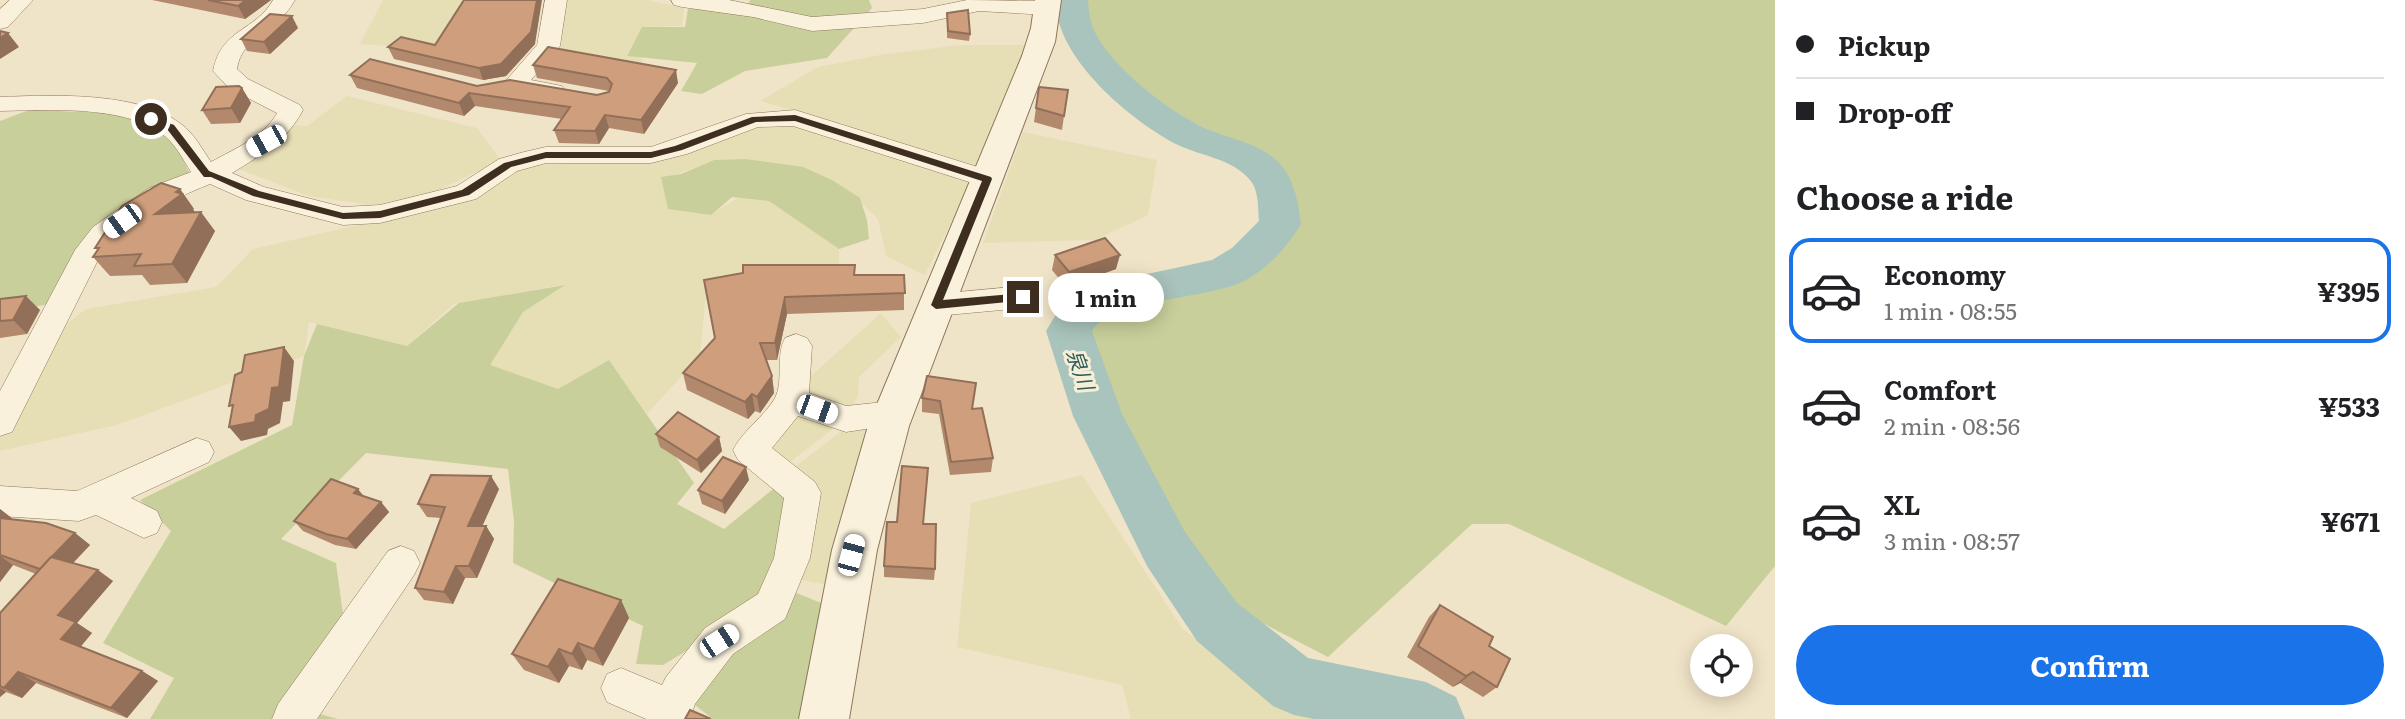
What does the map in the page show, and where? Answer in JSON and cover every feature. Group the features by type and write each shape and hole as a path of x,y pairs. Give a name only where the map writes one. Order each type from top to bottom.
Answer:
{"street":[{"path":"0,22 22,0"},
{"path":"0,423 85,257 103,234 159,194 209,174 266,141 283,125 291,110 239,84 225,71 225,59 229,50 242,37 280,11 284,0"},
{"path":"556,0 548,46 504,86 577,95"},
{"path":"682,0 770,6 812,24 870,10 923,16 979,4 1048,4 1042,35 875,466 851,555 824,719"},
{"path":"0,104 32,103 132,111 170,127 209,174 256,194 343,216 380,214 466,193 508,165 524,160 546,155 651,155 678,148 743,123 771,117 795,118 988,179"},
{"path":"936,305 1023,297"},
{"path":"621,688 671,714 680,691 719,641 772,606 792,558 803,493 750,450 792,400 796,346"},
{"path":"792,400 846,419 893,414"},
{"path":"0,501 79,506 197,452"},
{"path":"96,498 144,522"},
{"path":"293,719 401,564"}],"shaded area":[{"path":"383,0 470,0 430,49 360,44"},
{"path":"564,0 647,0 684,8 682,26 642,27 627,55 644,59 636,70 552,58 562,44"},
{"path":"960,45 1026,45 977,166 760,101 818,67 880,55"},
{"path":"347,96 477,128 501,161 418,199 370,205 308,196 239,169 290,125 307,126"},
{"path":"797,123 973,179 925,275 886,256 878,219 850,192 745,159 714,160 675,175 710,215 738,198 769,201 839,249 839,275 751,271 706,293 700,356 647,414 609,360 558,389 481,363 523,312 562,285 454,304 407,346 309,322 304,356 117,425 0,451 0,431 51,336 86,309 216,287 253,249 380,220 522,166 657,158 747,127"},
{"path":"1023,132 1157,160 1148,215 1095,240 983,243"},
{"path":"881,313 901,337 859,377 858,396 847,417 880,420 833,586 797,579 783,476 844,429 842,422 777,472 753,446 792,393"},
{"path":"1082,475 1182,628 1269,696 1314,719 1131,719 1122,685 957,647 971,503"}],"green space":[{"path":"750,0 869,0 872,8 827,58 745,71 702,94 681,91 697,63 627,56 642,27 685,27 688,9 746,9"},
{"path":"1082,0 1775,0 1775,566 1726,626 1509,524 1472,524 1328,657 1243,613 1118,483 1074,338 1109,301 1249,271 1291,226 1273,168 1243,145 1130,95 1075,38 1071,5"},
{"path":"29,110 119,115 152,121 163,127 172,137 190,174 53,303 0,314 0,121"},
{"path":"745,159 803,167 832,180 860,198 867,220 869,239 839,249 769,201 732,197 711,215 668,209 661,177 681,174 714,160"},
{"path":"565,285 523,312 490,365 558,389 609,360 694,483 677,504 724,529 778,485 801,501 760,607 663,665 636,664 643,626 513,563 514,522 508,469 366,453 281,539 336,563 346,636 305,710 338,719 150,719 174,678 103,643 171,531 140,500 292,425 304,356 317,324 407,346 459,303"},
{"path":"794,592 826,605 805,719 713,719 691,702 719,641"}],"building":[{"path":"208,0 246,0 238,6"},
{"path":"464,0 537,0 531,32 501,64 479,68 388,47 401,37 435,45"},
{"path":"968,10 970,34 948,31 947,13"},
{"path":"270,14 292,16 264,42 241,39"},
{"path":"548,47 676,70 641,120 605,115 595,131 554,130 570,107 469,93 459,103 350,75 370,59 477,86 510,80 597,95 609,92 612,84 607,78 533,65"},
{"path":"216,87 242,88 231,108 202,110"},
{"path":"1039,87 1068,90 1064,116 1036,108"},
{"path":"161,183 180,189 176,192 182,194 155,214 201,212 172,264 134,266 141,254 93,257 99,248 95,248 122,206"},
{"path":"1105,238 1120,255 1069,272 1055,255"},
{"path":"743,265 855,265 854,275 904,275 905,293 785,297 775,343 760,343 772,376 757,397 752,394 745,402 683,373 715,338 704,280 743,273"},
{"path":"26,296 13,320 0,321 0,299"},
{"path":"284,347 279,387 272,388 269,409 256,415 255,422 229,427 233,405 229,406 235,375 242,372 245,355"},
{"path":"927,376 976,383 972,409 982,408 993,458 951,462 940,401 922,398"},
{"path":"678,412 719,437 697,460 656,434"},
{"path":"723,457 746,467 722,501 698,490"},
{"path":"902,466 928,468 923,524 936,524 935,569 884,566 887,522 897,522"},
{"path":"431,475 491,476 468,526 486,526 469,566 456,566 444,592 415,588 445,507 418,504"},
{"path":"331,479 358,489 354,493 381,502 347,539 294,521"},
{"path":"0,518 46,523 75,533 40,569 0,555"},
{"path":"51,557 98,570 58,615 76,622 61,639 142,671 111,708 18,672 4,688 0,686 0,613"},
{"path":"558,579 621,600 594,649 578,643 572,654 559,649 548,667 512,654"},
{"path":"1440,605 1493,637 1489,646 1510,659 1497,687 1473,672 1466,676 1418,646"},
{"path":"690,710 711,719 685,719"}],"waterway":[{"name":"泉川","path":"1072,0 1072,18 1080,37 1093,56 1131,94 1185,133 1238,154 1258,165 1266,173 1275,191 1280,224 1261,247 1231,270 1117,295 1080,313 1069,331 1098,416 1166,549 1217,622 1294,685 1426,713 1434,719"},
{"path":"1052,2 1072,2"}],"route":[{"path":"151,119 170,127 207,175 211,174 256,194 343,216 380,214 466,193 508,165 546,155 651,155 678,148 755,119 795,118 988,179 936,305 1023,297"}]}
